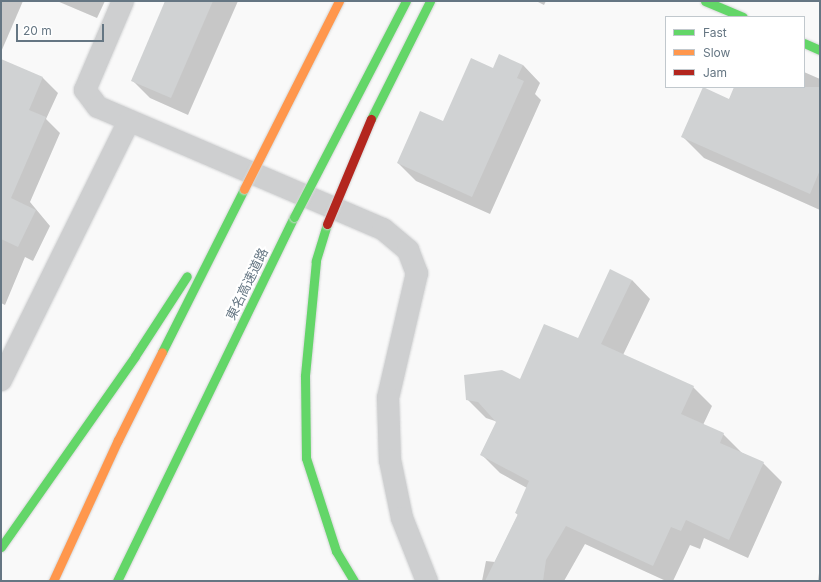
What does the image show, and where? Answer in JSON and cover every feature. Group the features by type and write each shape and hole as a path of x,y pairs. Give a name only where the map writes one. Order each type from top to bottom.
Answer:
{"main road":[{"path":"53,581 118,440 339,1"},
{"name":"東名高速道路","path":"117,581 294,217 406,1"},
{"path":"354,581 336,551 319,503 306,458 305,376 316,261 327,224 373,113 430,1"},
{"path":"705,1 741,16"},
{"path":"805,43 820,50"},
{"path":"1,547 135,356 244,189"}],"street":[{"path":"123,1 85,90 98,107 383,230 408,250 417,273 388,398 390,460 402,518 428,581"},
{"path":"1,380 129,121"}],"building":[{"path":"165,1 213,1 171,98 131,81"},
{"path":"499,54 523,65 517,78 524,81 472,197 397,163 420,111 443,121 471,58 493,68"},
{"path":"1,59 43,77 29,110 46,117 11,198 36,210 18,247 1,239"},
{"path":"820,87 820,170 810,194 681,137 703,88 729,99 734,88"},
{"path":"610,269 632,280 601,344 694,386 681,414 724,433 720,443 764,462 729,540 686,520 681,531 671,527 653,566 566,526 546,560 543,581 485,581 518,514 515,513 529,481 480,455 496,422 478,402 466,400 464,375 502,370 520,379 544,324 578,338"}],"traffic: fast":[{"path":"294,217 406,1"},
{"path":"371,119 430,1"},
{"path":"705,1 741,16"},
{"path":"805,43 820,50"},
{"path":"162,352 244,189"},
{"path":"117,581 294,217"},
{"path":"327,224 316,261 305,376 306,458 336,551 354,581"},
{"path":"1,547 135,356 187,276"}],"traffic: slow":[{"path":"244,189 339,1"},
{"path":"53,581 118,440 162,352"}],"traffic: jam":[{"path":"327,224 371,119"}]}
